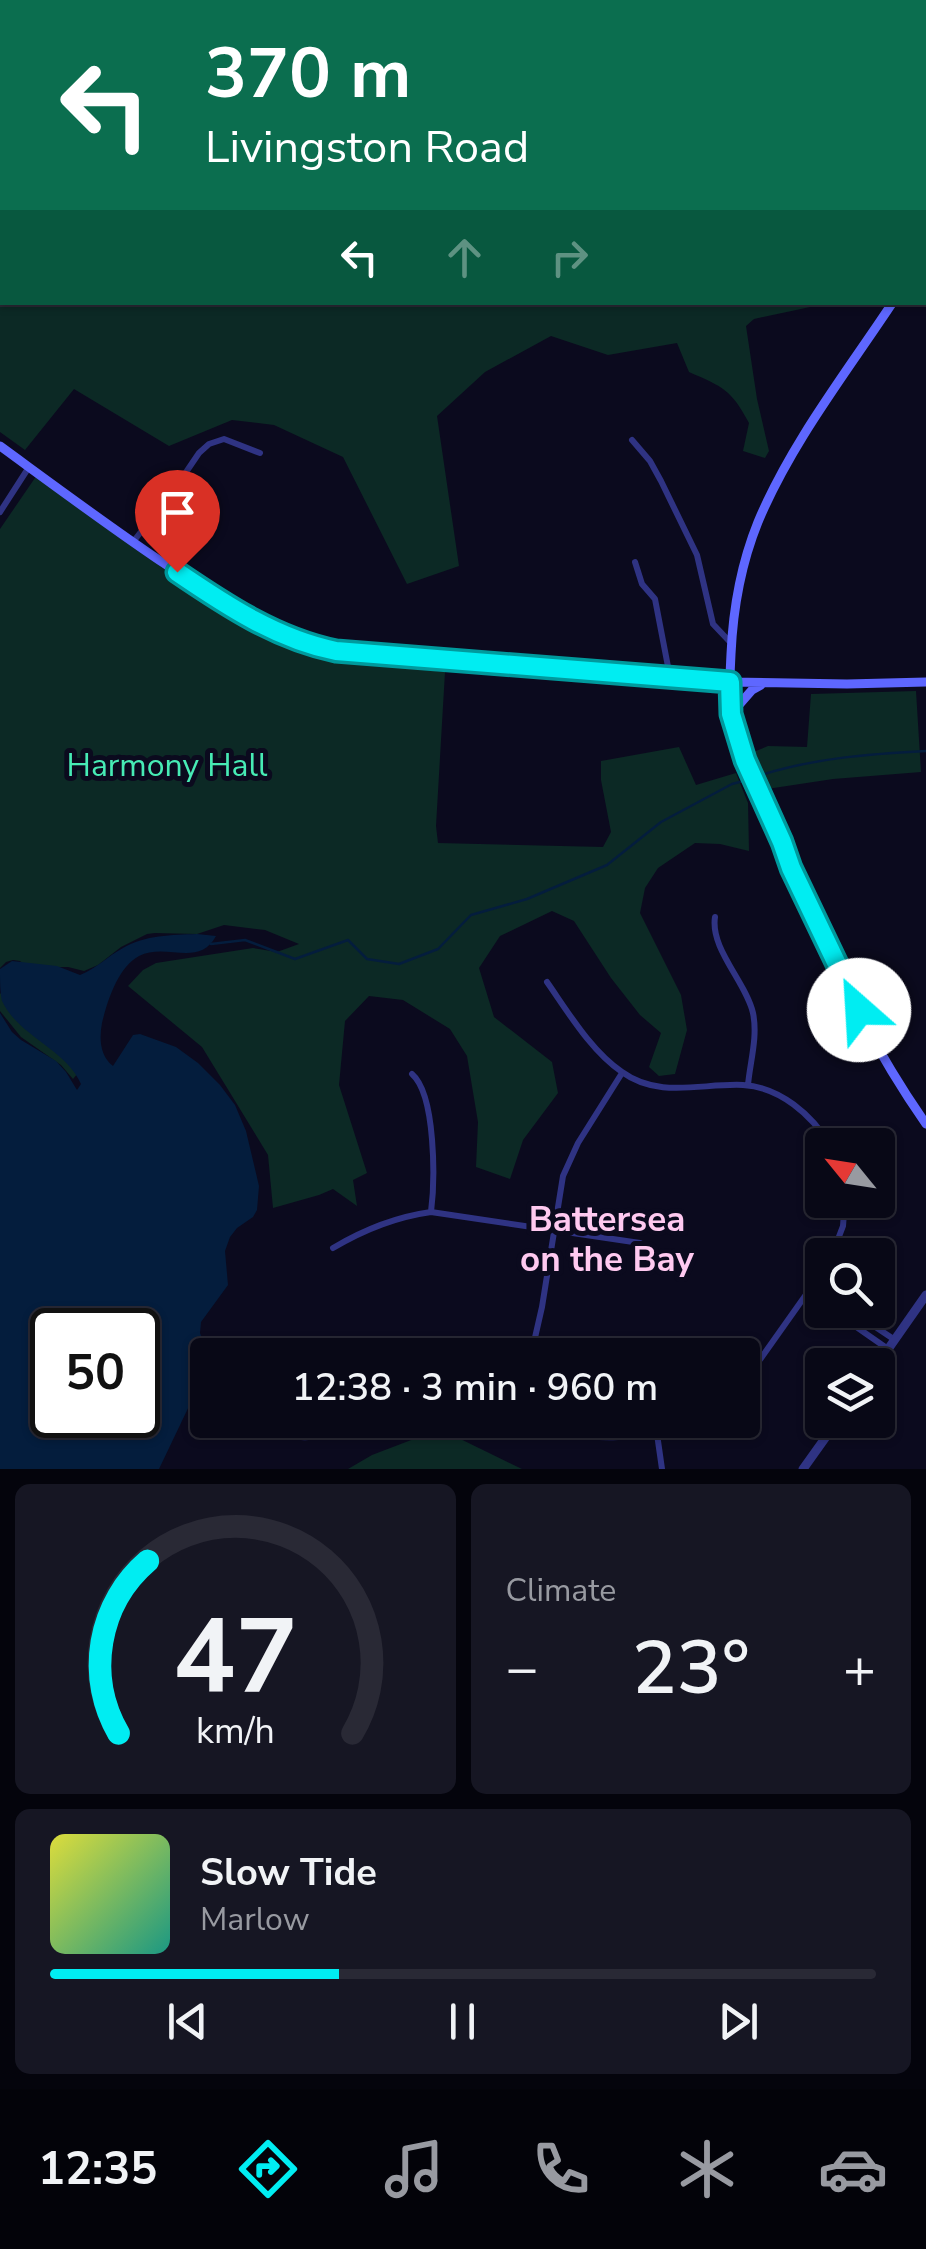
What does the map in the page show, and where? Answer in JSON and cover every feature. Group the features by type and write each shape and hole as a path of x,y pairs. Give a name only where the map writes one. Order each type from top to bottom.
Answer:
{"main road":[{"path":"891,305 804,437 766,504 742,572 732,643 731,714 745,760 834,960 880,1050 926,1124"},
{"path":"0,446 133,542 252,620 323,648 354,654 764,684 926,682"},
{"path":"731,714 752,690 764,684"}],"street":[{"path":"133,542 209,444 224,440 260,453"},
{"path":"632,440 650,461 696,555 713,624 732,643"},
{"path":"0,512 29,468"},
{"path":"634,562 642,584 655,599 670,678"},
{"path":"715,917 717,938 754,1018 748,1086"},
{"path":"546,982 589,1039 622,1073 666,1088 748,1086 802,1110 819,1128"},
{"path":"535,1338 563,1176 578,1143 622,1073"},
{"path":"412,1074 423,1086 431,1130 432,1212"},
{"path":"333,1248 381,1223 432,1212 640,1243"},
{"path":"888,1348 926,1295"},
{"path":"760,1360 805,1297"},
{"path":"863,1328 891,1344"},
{"path":"872,1328 891,1344"},
{"path":"658,1438 662,1469"},
{"path":"804,1469 826,1438"}],"green space":[{"path":"0,305 820,305 754,319 746,326 769,451 765,458 743,451 749,423 743,412 725,390 689,372 677,343 608,355 551,336 485,372 437,416 459,566 407,584 343,457 274,425 232,420 169,446 74,389 25,450 0,432"},
{"name":"Harmony Hall","path":"37,475 140,549 294,641 437,664 436,671 445,672 438,843 603,847 611,832 601,761 679,747 696,785 736,773 748,803 749,851 695,843 658,868 645,888 640,913 681,995 687,1030 675,1074 659,1076 649,1067 661,1033 640,1015 611,978 574,921 552,911 500,936 479,968 494,1017 552,1062 558,1093 523,1140 510,1179 476,1167 478,1122 467,1056 450,1029 403,1000 369,996 345,1021 339,1085 367,1173 353,1180 357,1206 333,1189 273,1208 268,1155 202,1047 128,986 156,963 253,948 277,952 299,944 265,930 224,925 197,934 147,934 84,971 27,967 13,960 0,968 0,529"},
{"path":"916,691 921,772 767,789 751,753 768,746 807,747 811,694"},
{"path":"0,993 78,1073 73,1079 61,1065 21,1037 0,1011"},
{"path":"416,1438 458,1438 522,1469 348,1469"}],"water":[{"path":"159,936 216,936 201,951 149,952 125,968 110,995 102,1023 103,1052 113,1066 133,1035 140,1034 176,1047 220,1085 235,1105 246,1131 259,1186 257,1210 230,1237 225,1251 228,1285 201,1322 202,1338 190,1338 190,1404 159,1469 0,1469 0,1013 21,1040 56,1061 77,1090 81,1084 64,1061 10,1013 2,1001 0,969 12,961 57,966 80,975 131,944"}],"waterway":[{"path":"758,776 820,761 926,751"},
{"path":"211,944 245,940 295,959 348,940 367,959 399,964 438,949 471,915 527,899 607,865 661,822 747,780"}],"district":[{"name":"Battersea on the Bay","path":"607,1239"}],"route":[{"path":"177,572 264,626 336,651 730,682 731,714 745,760 859,1010"}]}
